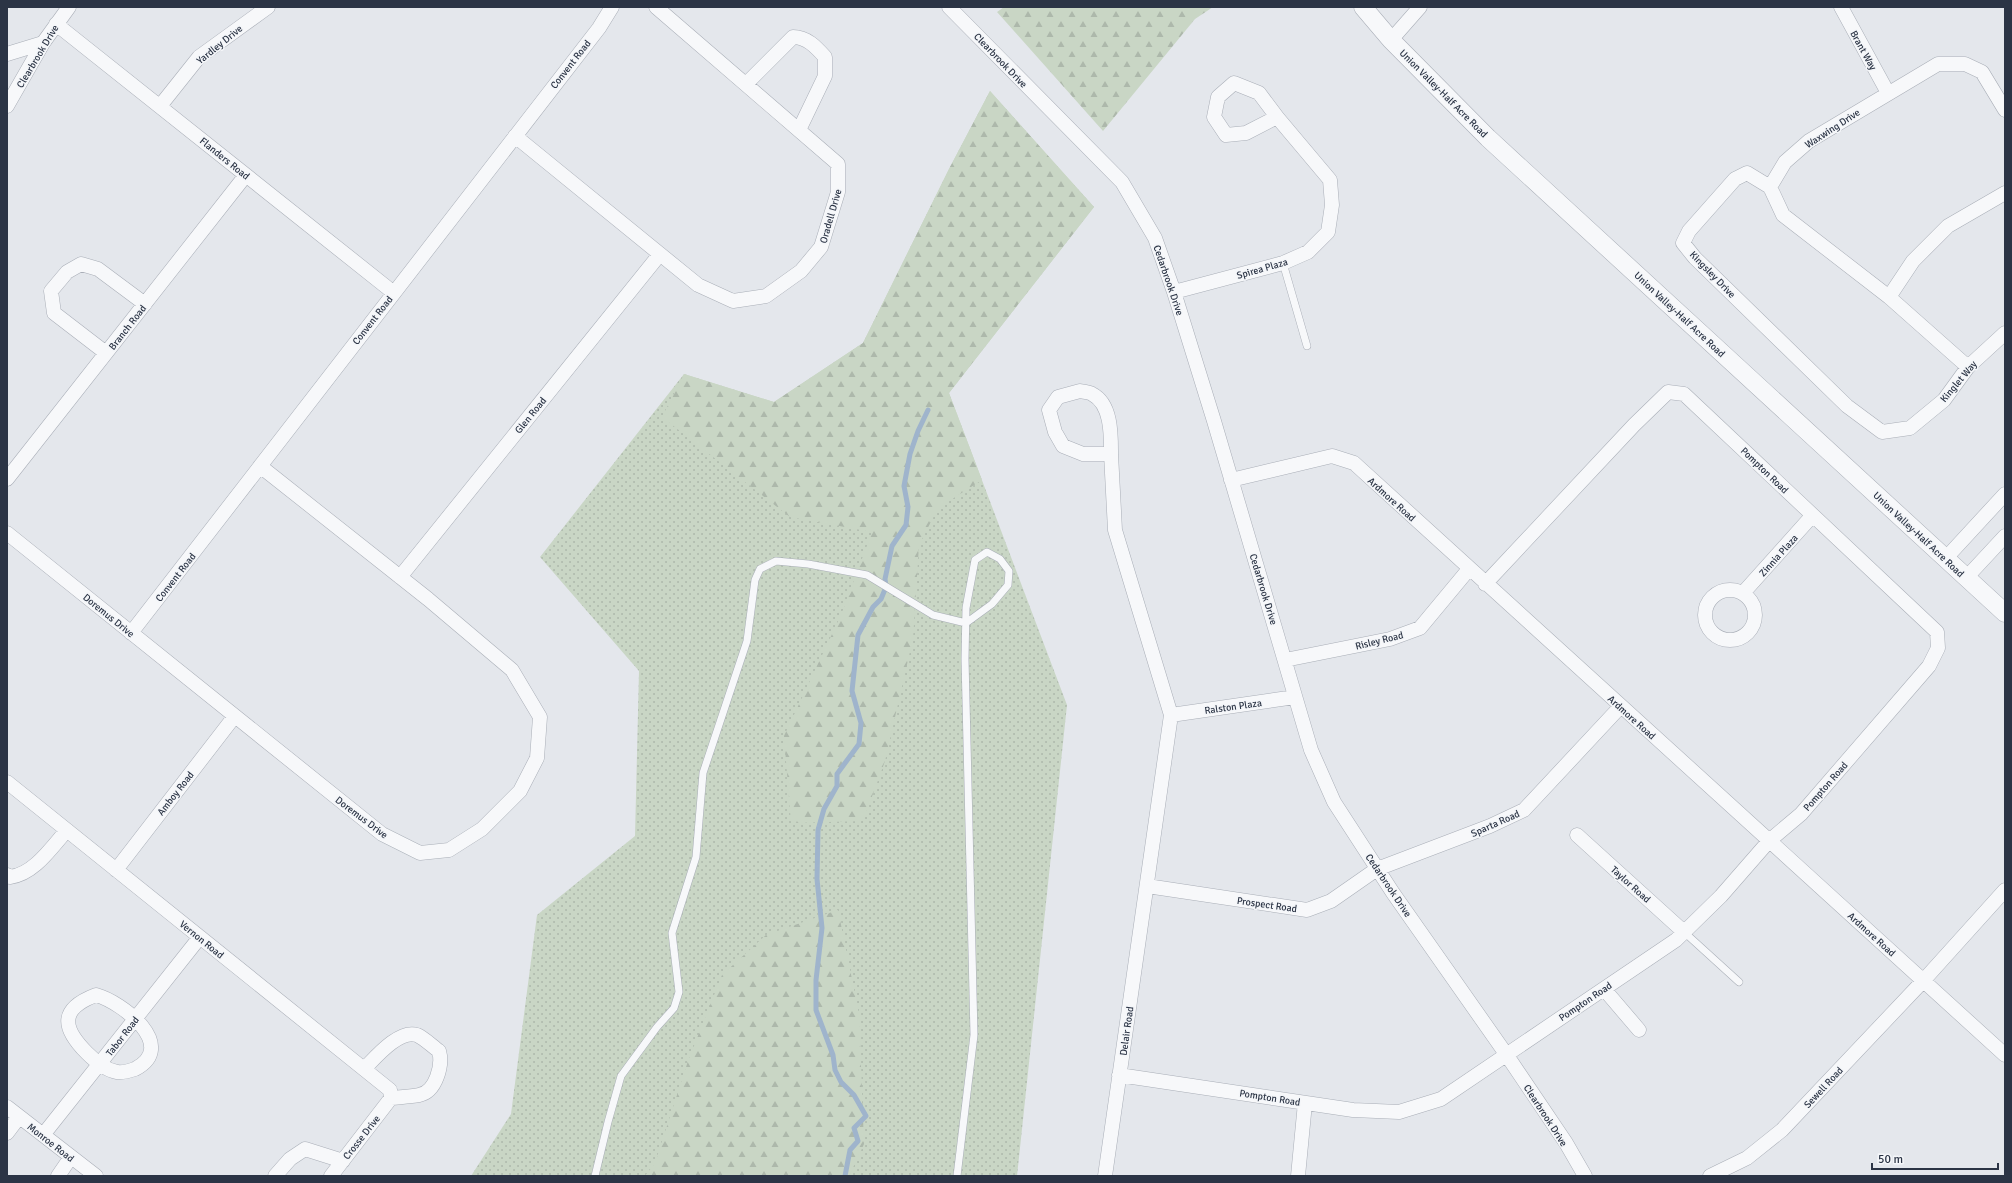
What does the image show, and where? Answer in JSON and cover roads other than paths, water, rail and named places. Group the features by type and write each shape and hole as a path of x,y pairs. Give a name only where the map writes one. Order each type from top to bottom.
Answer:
{"street":[{"name":"Clearbrook Drive","path":"7,106 43,43 69,7"},
{"name":"Yardley Drive","path":"160,106 199,57 268,7"},
{"name":"Convent Road","path":"131,633 515,136 612,7"},
{"name":"Oradell Drive","path":"515,136 698,285 733,301 766,296 800,271 821,247 838,192 838,164 656,7"},
{"name":"Clearbrook Drive","path":"949,7 1054,113"},
{"name":"Union Valley-Half Acre Road","path":"1363,7 1391,40 1488,138 2005,613"},
{"path":"1391,40 1420,7"},
{"name":"Brant Way","path":"1841,7 1888,93"},
{"name":"Flanders Road","path":"56,24 394,293"},
{"path":"746,84 794,37 801,37 813,45 825,57 825,76 799,130"},
{"path":"7,54 43,43"},
{"name":"Waxwing Drive","path":"1770,187 1785,162 1809,141 1938,64 1965,64 1982,72 2005,110"},
{"name":"Cedarbrook Drive","path":"1054,113 1122,182 1155,238 1174,292 1311,750 1334,802 1377,869 1506,1054"},
{"name":"Spirea Plaza","path":"1174,292 1283,263 1308,252 1328,232 1332,205 1330,180 1277,117"},
{"name":"Kingsley Drive","path":"1770,187 1747,173 1735,179 1689,231 1683,243 1695,258 1813,373"},
{"name":"Branch Road","path":"7,478 246,175"},
{"path":"1770,187 1783,215 1889,297 1968,367"},
{"path":"1889,297 1913,261 1948,226 2005,193"},
{"name":"Glen Road","path":"400,577 660,254"},
{"path":"106,353 54,313 51,291 67,272 81,264 98,269 145,304"},
{"name":"Kinglet Way","path":"1813,373 1847,406 1882,432 1910,428 1944,400 1968,367 2005,333"},
{"path":"1112,454 1083,454 1063,446 1055,432 1049,410 1058,397 1080,391 1093,394 1102,403 1110,424 1112,454 1115,530 1171,715"},
{"name":"Pompton Road","path":"1120,1075 1353,1110 1398,1112 1441,1099 1676,940 1720,896 1769,841 1801,814 1929,666 1938,648 1937,632 1684,394 1668,392 1634,425 1485,584"},
{"name":"Ardmore Road","path":"1231,480 1332,456 1354,463 1485,584 2005,1055"},
{"name":"Doremus Drive","path":"7,533 234,717 382,834 420,853 448,850 482,829 520,791 537,758 540,717 512,670 400,577 260,466"},
{"path":"1946,558 2005,494"},
{"name":"Zinnia Plaza","path":"1743,593 1812,516"},
{"path":"1966,578 2005,536"},
{"name":"Risley Road","path":"1285,660 1390,639 1420,628 1469,569"},
{"name":"Ralston Plaza","path":"1171,715 1295,697"},
{"name":"Sparta Road","path":"1377,869 1490,826 1524,810 1620,706"},
{"name":"Delair Road","path":"1105,1176 1171,715"},
{"name":"Amboy Road","path":"116,870 234,717"},
{"name":"Vernon Road","path":"10,790 67,830 390,1090 391,1098"},
{"path":"7,875 10,877 21,876 42,858 67,830"},
{"name":"Taylor Road","path":"1578,835 1684,932"},
{"name":"Prospect Road","path":"1146,886 1307,910 1331,900 1377,869"},
{"name":"Sewell Road","path":"1710,1176 1747,1158 1782,1130 1923,981 2005,890"},
{"name":"Tabor Road","path":"43,1135 200,937"},
{"path":"1604,989 1639,1030"},
{"path":"96,995 108,998 135,1019 148,1033 152,1044 149,1056 140,1066 128,1072 117,1072 99,1065 73,1039 68,1027 70,1012 82,1001 96,995"},
{"path":"364,1069 392,1042 405,1035 417,1035 439,1051 441,1062 436,1080 430,1088 421,1095 391,1098"},
{"name":"Clearbrook Drive","path":"1506,1054 1566,1143 1585,1176"},
{"name":"Crosse Drive","path":"331,1176 391,1098"},
{"path":"1298,1176 1305,1103"},
{"name":"Monroe Road","path":"7,1107 96,1176"},
{"path":"7,1133 20,1117"},
{"path":"275,1176 290,1159 305,1149 343,1161"},
{"path":"58,1176 70,1157"}],"lane":[{"path":"1283,263 1307,346"},
{"path":"595,1176 621,1076 657,1027 674,1008 679,992 672,933 696,857 703,773 748,641 755,580 760,569 776,561 808,564 867,574 933,615 966,623 992,604 1008,584 1009,571 1000,559 987,552 975,560 966,608 966,623 965,659 974,1035 957,1176"},
{"path":"1684,932 1739,982"}],"waterway":[{"path":"845,1176 850,1150 858,1141 854,1128 866,1116 854,1095 841,1082 835,1070 833,1055 816,1010 816,980 822,928 817,879 818,830 824,809 837,786 837,774 859,744 861,723 852,691 858,635 873,607 881,599 886,587 885,579 892,546 906,525 908,507 904,486 910,454 918,431 928,410"}]}
